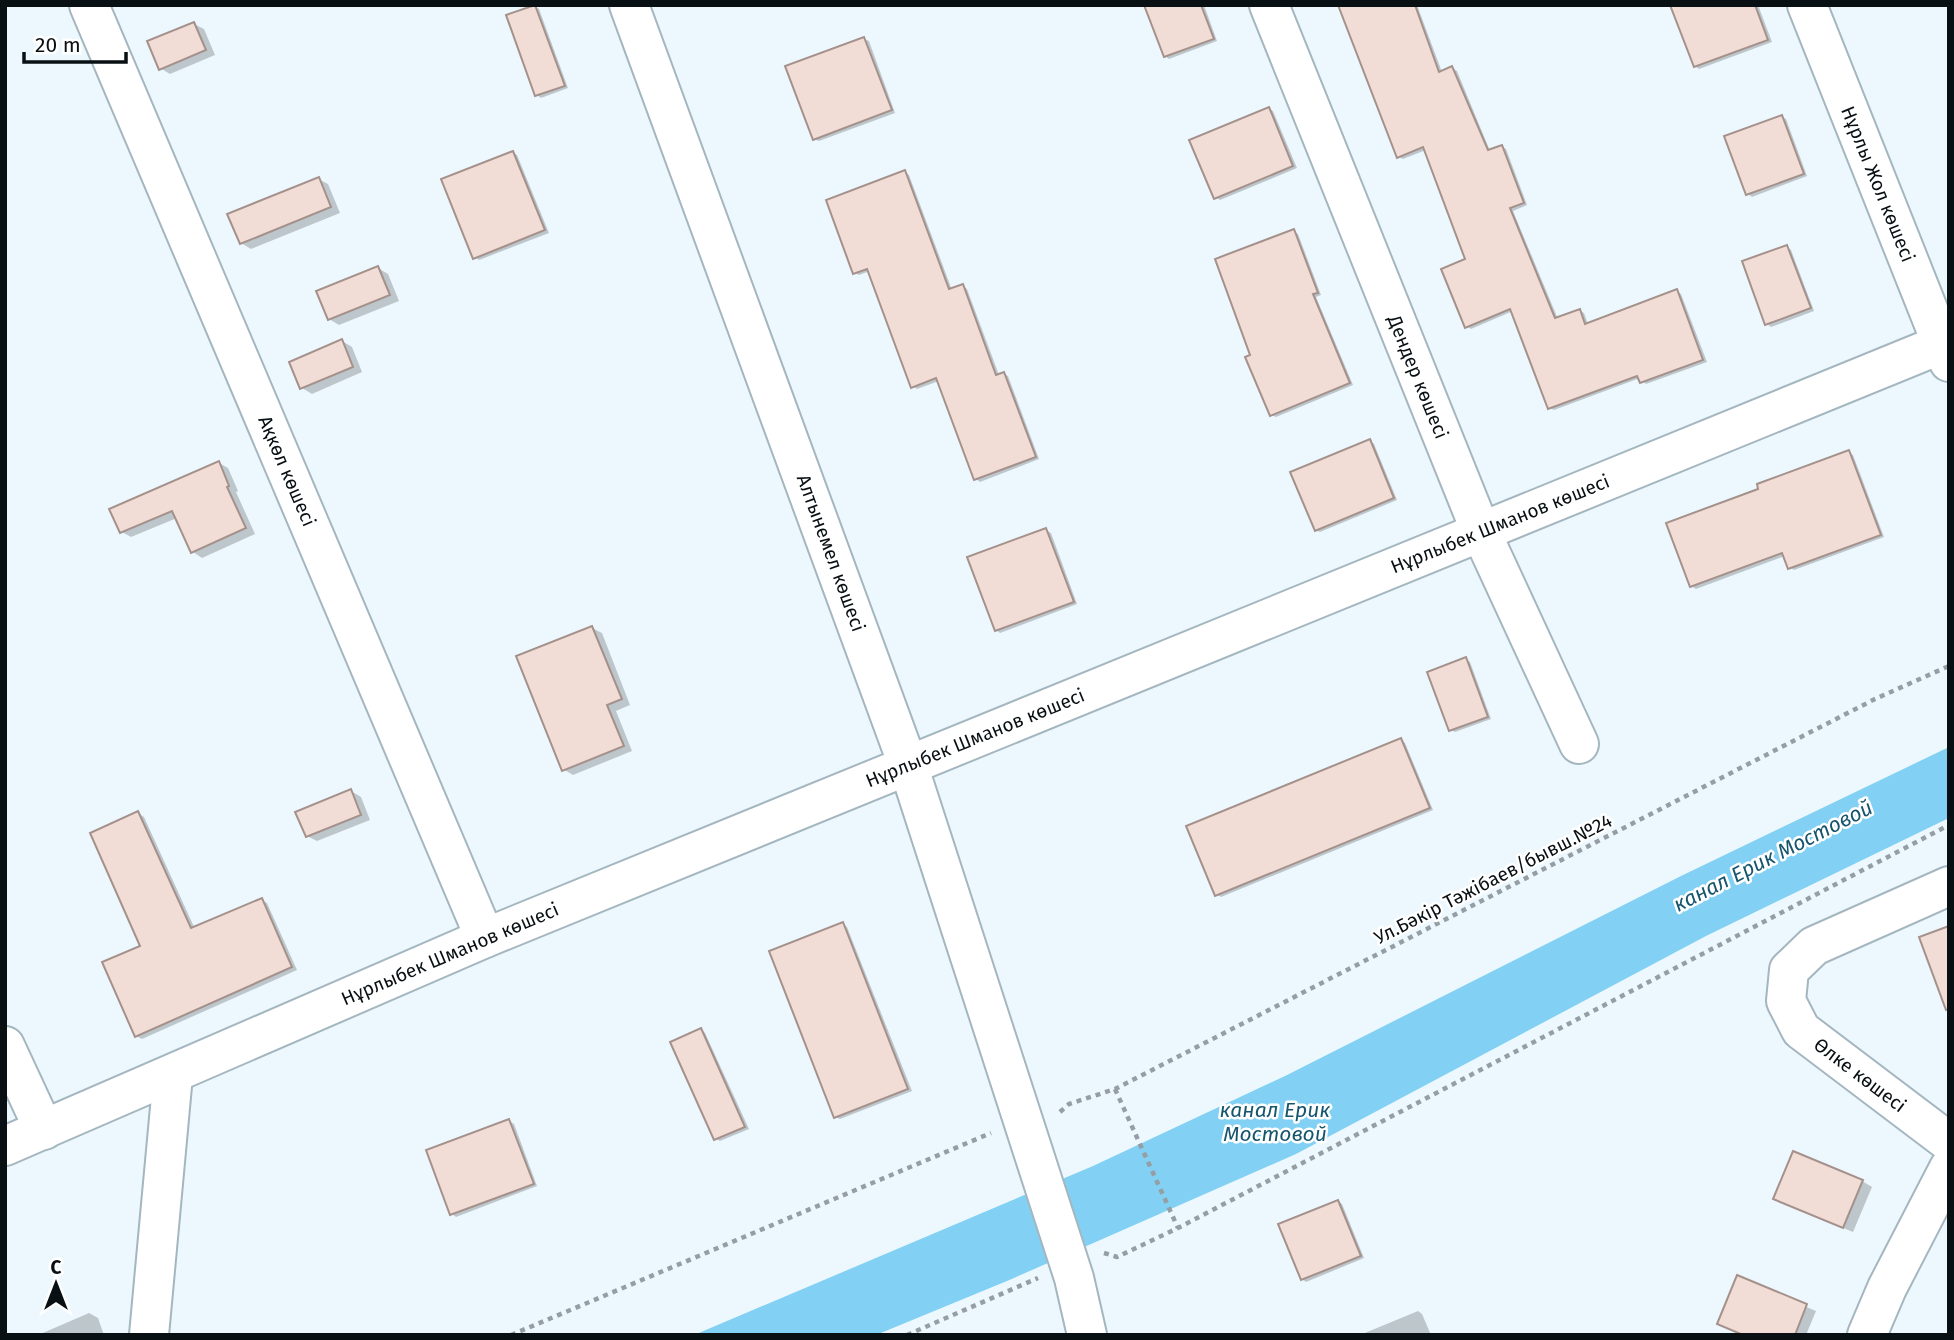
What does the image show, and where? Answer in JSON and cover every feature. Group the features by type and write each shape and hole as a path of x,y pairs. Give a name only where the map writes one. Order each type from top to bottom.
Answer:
{"street":[{"name":"Ақкөл көшесі","path":"89,5 485,937"},
{"name":"Алтынемел көшесі","path":"629,5 908,765 1020,1106 1056,1276 1087,1335"},
{"name":"Дендер көшесі","path":"1269,5 1481,533 1579,744"},
{"name":"Нұрлы Жол көшесі","path":"1807,5 1946,349"},
{"name":"Нұрлыбек Шманов көшесі","path":"5,1146 485,937 1481,533 1946,349"},
{"name":"Өлке көшесі","path":"1949,886 1814,946 1789,970 1786,1002 1801,1030 1949,1142"},
{"path":"5,1046 44,1130"},
{"path":"149,1335 173,1075"},
{"path":"1867,1335 1887,1288 1949,1168"}],"path":[{"name":"Ул.Бәкір Тәжібаев/бывш.№24","path":"1058,1121 1060,1110 1069,1104 1115,1089 1875,699 1949,666"},
{"path":"1104,1254 1117,1257 1178,1228 1949,825"},
{"path":"1115,1089 1178,1228"},
{"path":"511,1335 995,1131 998,1142"},
{"path":"907,1335 1039,1278 1056,1276"}],"water":[{"name":"канал Ерик Мостовой","path":"1949,747 1949,818 1706,936 1296,1154 1007,1281 876,1335 694,1335 1093,1166 1285,1076 1681,876"}],"building":[{"path":"535,5 565,86 535,96 506,15"},
{"path":"1144,5 1201,5 1214,39 1164,57"},
{"path":"1338,5 1415,5 1439,72 1452,66 1488,150 1502,145 1524,203 1510,208 1555,318 1580,309 1585,324 1677,289 1703,360 1640,383 1637,376 1548,409 1510,309 1465,328 1441,269 1465,259 1423,147 1397,158"},
{"path":"1670,5 1755,5 1768,40 1694,67"},
{"path":"194,22 206,50 159,70 147,41"},
{"path":"864,37 892,110 813,140 785,66"},
{"path":"1269,107 1293,166 1214,199 1189,140"},
{"path":"1782,115 1804,174 1746,195 1724,136"},
{"path":"513,151 545,230 473,259 441,179"},
{"path":"905,170 949,289 963,284 996,375 1004,372 1036,457 974,480 936,378 911,388 867,269 853,274 826,200"},
{"path":"319,177 331,207 240,244 227,214"},
{"path":"1294,229 1318,293 1313,294 1350,383 1270,416 1245,357 1250,355 1215,259"},
{"path":"1787,245 1811,308 1765,325 1742,261"},
{"path":"378,266 390,295 328,320 316,291"},
{"path":"342,339 353,367 300,389 289,362"},
{"path":"1370,439 1394,498 1315,531 1290,472"},
{"path":"1849,450 1881,535 1788,569 1782,553 1690,587 1666,523 1758,489 1757,484"},
{"path":"219,461 229,486 227,487 246,528 191,553 172,511 120,533 109,509"},
{"path":"1046,528 1074,602 995,631 967,557"},
{"path":"592,626 622,699 607,705 624,746 562,771 516,656"},
{"path":"1466,657 1488,717 1449,731 1427,672"},
{"path":"1401,738 1430,808 1215,896 1186,826"},
{"path":"351,789 361,815 306,837 295,812"},
{"path":"138,811 191,928 262,898 292,967 135,1037 102,962 140,946 90,833"},
{"path":"843,922 908,1089 834,1118 769,951"},
{"path":"1949,926 1949,1009 1946,1010 1919,937"},
{"path":"701,1028 745,1127 714,1140 670,1042"},
{"path":"509,1119 534,1184 450,1215 426,1150"},
{"path":"1793,1151 1863,1180 1843,1228 1773,1199"},
{"path":"1338,1200 1361,1256 1301,1280 1278,1224"},
{"path":"1737,1275 1807,1304 1795,1335 1743,1335 1717,1324"}]}
